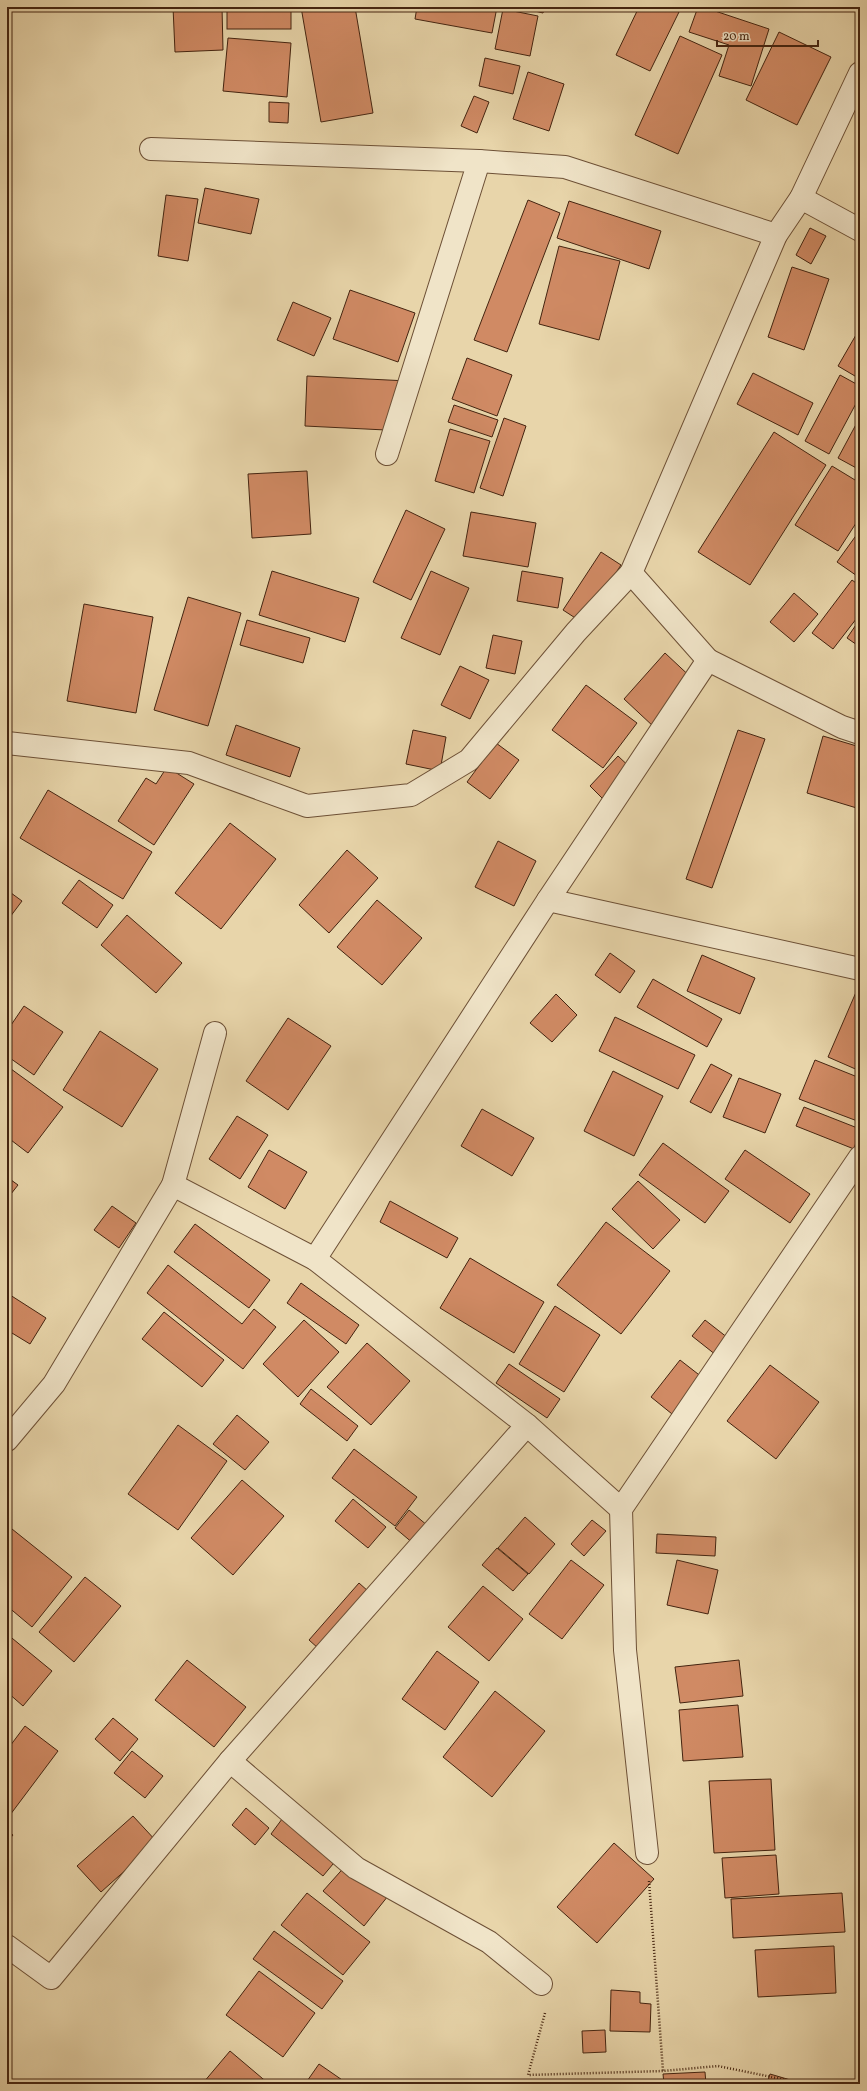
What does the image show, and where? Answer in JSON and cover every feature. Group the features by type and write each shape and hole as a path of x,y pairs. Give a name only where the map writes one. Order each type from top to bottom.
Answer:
{"street":[{"path":"7,743 189,763 307,806 411,795 470,760 576,632 631,574 776,235 801,198 860,72"},
{"path":"151,149 479,161 565,167 776,235"},
{"path":"387,454 479,161"},
{"path":"801,198 860,230"},
{"path":"631,574 708,660 842,727 860,733"},
{"path":"315,1259 548,900 708,660"},
{"path":"548,900 860,969"},
{"path":"7,1440 54,1384 172,1185 215,1033"},
{"path":"647,1853 624,1650 621,1509 860,1156"},
{"path":"172,1185 315,1259 527,1425 621,1509"},
{"path":"7,1946 51,1978 230,1761 527,1425"},
{"path":"230,1761 356,1868 489,1942 541,1984"}],"path":[{"path":"647,1853 662,2071"},
{"path":"541,1984 548,2001 528,2074 662,2071 718,2066 806,2084"}],"building":[{"path":"173,7 222,7 223,50 175,52"},
{"path":"227,7 291,7 291,29 227,29"},
{"path":"301,7 355,7 373,113 321,122"},
{"path":"417,7 497,7 492,33 415,19"},
{"path":"519,7 545,7 543,13"},
{"path":"639,7 668,7 679,12 650,71 616,55"},
{"path":"698,7 703,7 769,29 751,86 719,76 729,45 689,32"},
{"path":"503,9 538,16 530,56 495,49"},
{"path":"779,32 831,57 797,125 746,100"},
{"path":"680,36 722,55 678,154 635,135"},
{"path":"228,38 291,43 287,97 223,91"},
{"path":"485,58 520,66 513,94 479,86"},
{"path":"528,72 564,84 549,131 513,119"},
{"path":"474,96 489,102 477,133 461,126"},
{"path":"269,102 289,103 288,123 269,122"},
{"path":"205,188 259,199 251,234 198,223"},
{"path":"166,195 198,199 188,261 158,256"},
{"path":"528,200 560,213 507,352 474,340"},
{"path":"569,201 661,231 649,269 557,238"},
{"path":"810,228 826,236 811,264 796,255"},
{"path":"559,246 620,261 599,340 539,324"},
{"path":"792,267 829,279 804,350 768,337"},
{"path":"350,290 415,313 398,362 333,339"},
{"path":"293,302 331,318 314,356 277,340"},
{"path":"860,328 860,379 838,366"},
{"path":"467,358 512,375 497,416 452,399"},
{"path":"753,373 813,403 798,435 737,404"},
{"path":"840,375 860,386 860,396 829,454 805,441"},
{"path":"307,376 408,381 406,431 305,426"},
{"path":"454,405 498,420 492,437 448,422"},
{"path":"860,417 860,470 838,458"},
{"path":"504,418 526,426 503,496 480,488"},
{"path":"450,429 490,441 474,493 435,481"},
{"path":"774,432 826,465 750,585 698,552"},
{"path":"832,466 860,483 860,517 838,551 795,525"},
{"path":"307,471 311,534 252,538 248,474"},
{"path":"406,510 445,529 411,600 373,582"},
{"path":"471,512 536,523 528,567 463,556"},
{"path":"860,530 860,578 837,562"},
{"path":"601,552 621,565 583,623 563,610"},
{"path":"272,571 359,598 345,642 259,615"},
{"path":"431,571 469,588 440,655 401,638"},
{"path":"522,571 563,578 558,608 517,601"},
{"path":"852,580 860,586 860,614 833,649 812,633"},
{"path":"794,593 818,614 794,642 770,622"},
{"path":"188,597 241,613 208,726 154,710"},
{"path":"84,604 153,617 136,713 67,701"},
{"path":"860,619 860,647 847,638"},
{"path":"247,620 310,638 303,663 240,645"},
{"path":"493,635 522,641 515,674 486,668"},
{"path":"665,653 696,682 654,727 624,699"},
{"path":"460,666 489,680 470,719 441,705"},
{"path":"586,685 637,723 603,768 552,730"},
{"path":"236,725 300,748 290,777 226,755"},
{"path":"413,730 446,737 440,771 406,764"},
{"path":"738,730 765,739 712,888 686,879"},
{"path":"823,736 860,747 860,809 807,793"},
{"path":"496,743 519,760 490,799 467,782"},
{"path":"618,756 635,772 606,802 590,786"},
{"path":"167,767 194,784 154,845 118,821 146,778 156,784"},
{"path":"48,790 152,852 123,899 20,838"},
{"path":"230,823 276,859 221,929 175,893"},
{"path":"498,841 536,861 514,906 475,887"},
{"path":"347,850 378,878 329,933 299,905"},
{"path":"79,880 113,905 97,928 62,903"},
{"path":"7,890 22,901 7,921"},
{"path":"377,900 422,938 382,985 337,947"},
{"path":"127,915 182,963 156,993 101,945"},
{"path":"610,953 635,971 620,993 595,975"},
{"path":"702,955 755,978 740,1014 687,991"},
{"path":"653,979 722,1019 707,1047 637,1007"},
{"path":"860,983 860,1071 828,1057"},
{"path":"556,994 577,1015 552,1042 530,1023"},
{"path":"24,1006 63,1032 34,1075 7,1056 7,1031"},
{"path":"615,1017 695,1055 678,1089 599,1051"},
{"path":"288,1018 331,1046 288,1110 246,1081"},
{"path":"100,1031 158,1069 122,1127 63,1090"},
{"path":"815,1060 860,1078 860,1122 799,1099"},
{"path":"711,1064 732,1075 711,1113 690,1102"},
{"path":"7,1066 63,1107 28,1153 7,1137"},
{"path":"613,1071 663,1096 634,1156 584,1131"},
{"path":"739,1078 781,1094 765,1133 723,1117"},
{"path":"804,1107 860,1129 854,1149 796,1126"},
{"path":"482,1109 534,1138 512,1176 461,1146"},
{"path":"237,1116 268,1135 240,1179 209,1159"},
{"path":"663,1143 729,1191 705,1223 639,1175"},
{"path":"269,1150 307,1172 285,1209 248,1187"},
{"path":"745,1150 810,1194 790,1223 725,1179"},
{"path":"7,1177 18,1185 7,1199"},
{"path":"638,1181 680,1220 653,1249 612,1209"},
{"path":"390,1201 458,1238 447,1258 380,1222"},
{"path":"112,1206 136,1223 119,1248 94,1230"},
{"path":"606,1222 670,1271 621,1334 557,1285"},
{"path":"195,1224 270,1280 249,1308 174,1252"},
{"path":"470,1258 544,1302 514,1353 440,1308"},
{"path":"168,1265 242,1324 254,1309 276,1327 243,1369 147,1293"},
{"path":"301,1283 359,1325 346,1344 287,1303"},
{"path":"7,1293 46,1318 30,1344 7,1330"},
{"path":"555,1306 600,1335 564,1392 519,1364"},
{"path":"164,1312 224,1360 202,1387 142,1339"},
{"path":"304,1320 339,1352 298,1397 263,1364"},
{"path":"705,1320 728,1338 716,1355 692,1336"},
{"path":"367,1343 410,1381 371,1425 327,1387"},
{"path":"680,1360 707,1381 677,1418 651,1397"},
{"path":"509,1364 560,1399 547,1418 496,1383"},
{"path":"770,1365 819,1402 776,1459 727,1421"},
{"path":"311,1389 358,1426 347,1441 300,1404"},
{"path":"237,1415 269,1442 245,1470 213,1444"},
{"path":"178,1425 227,1461 178,1530 128,1494"},
{"path":"354,1449 417,1497 395,1526 332,1478"},
{"path":"242,1480 284,1516 233,1575 191,1538"},
{"path":"353,1499 386,1527 368,1548 335,1521"},
{"path":"409,1510 428,1526 414,1544 395,1528"},
{"path":"525,1517 555,1544 529,1574 498,1548"},
{"path":"592,1520 606,1531 584,1556 571,1544"},
{"path":"7,1525 72,1577 32,1627 7,1606"},
{"path":"657,1534 716,1537 715,1556 656,1553"},
{"path":"497,1548 528,1574 513,1591 482,1565"},
{"path":"571,1560 604,1585 562,1639 529,1614"},
{"path":"677,1560 718,1570 708,1614 667,1605"},
{"path":"85,1577 121,1606 74,1662 39,1632"},
{"path":"359,1583 378,1600 328,1657 309,1640"},
{"path":"483,1586 523,1619 489,1661 448,1627"},
{"path":"7,1634 52,1671 23,1706 7,1692"},
{"path":"437,1651 479,1682 445,1730 402,1699"},
{"path":"187,1660 246,1707 214,1747 155,1700"},
{"path":"739,1660 743,1696 680,1703 675,1667"},
{"path":"495,1691 545,1731 492,1797 443,1757"},
{"path":"738,1705 743,1757 683,1761 679,1710"},
{"path":"113,1718 138,1739 120,1761 95,1739"},
{"path":"25,1726 58,1751 10,1815 7,1813 7,1750"},
{"path":"132,1751 163,1776 145,1798 114,1773"},
{"path":"771,1779 775,1850 714,1853 709,1781"},
{"path":"246,1808 269,1828 255,1845 232,1825"},
{"path":"285,1815 338,1858 323,1876 271,1834"},
{"path":"133,1816 157,1842 101,1892 77,1866"},
{"path":"7,1830 13,1835 7,1842"},
{"path":"614,1843 654,1879 597,1943 557,1907"},
{"path":"776,1855 779,1894 725,1898 722,1858"},
{"path":"348,1863 388,1896 364,1926 323,1891"},
{"path":"307,1893 370,1942 343,1975 281,1925"},
{"path":"842,1893 845,1932 733,1938 731,1899"},
{"path":"274,1931 343,1981 322,2009 253,1959"},
{"path":"834,1946 836,1993 758,1997 755,1950"},
{"path":"259,1971 315,2013 283,2057 226,2015"},
{"path":"611,1990 640,1992 640,2003 651,2004 650,2032 610,2031"},
{"path":"605,2030 606,2052 583,2053 582,2031"},
{"path":"230,2051 269,2084 203,2083"},
{"path":"319,2064 348,2084 305,2084"},
{"path":"705,2072 706,2084 664,2084 663,2074"},
{"path":"770,2074 804,2084 767,2084"},
{"path":"660,2081 660,2084 600,2084 600,2082"}]}
